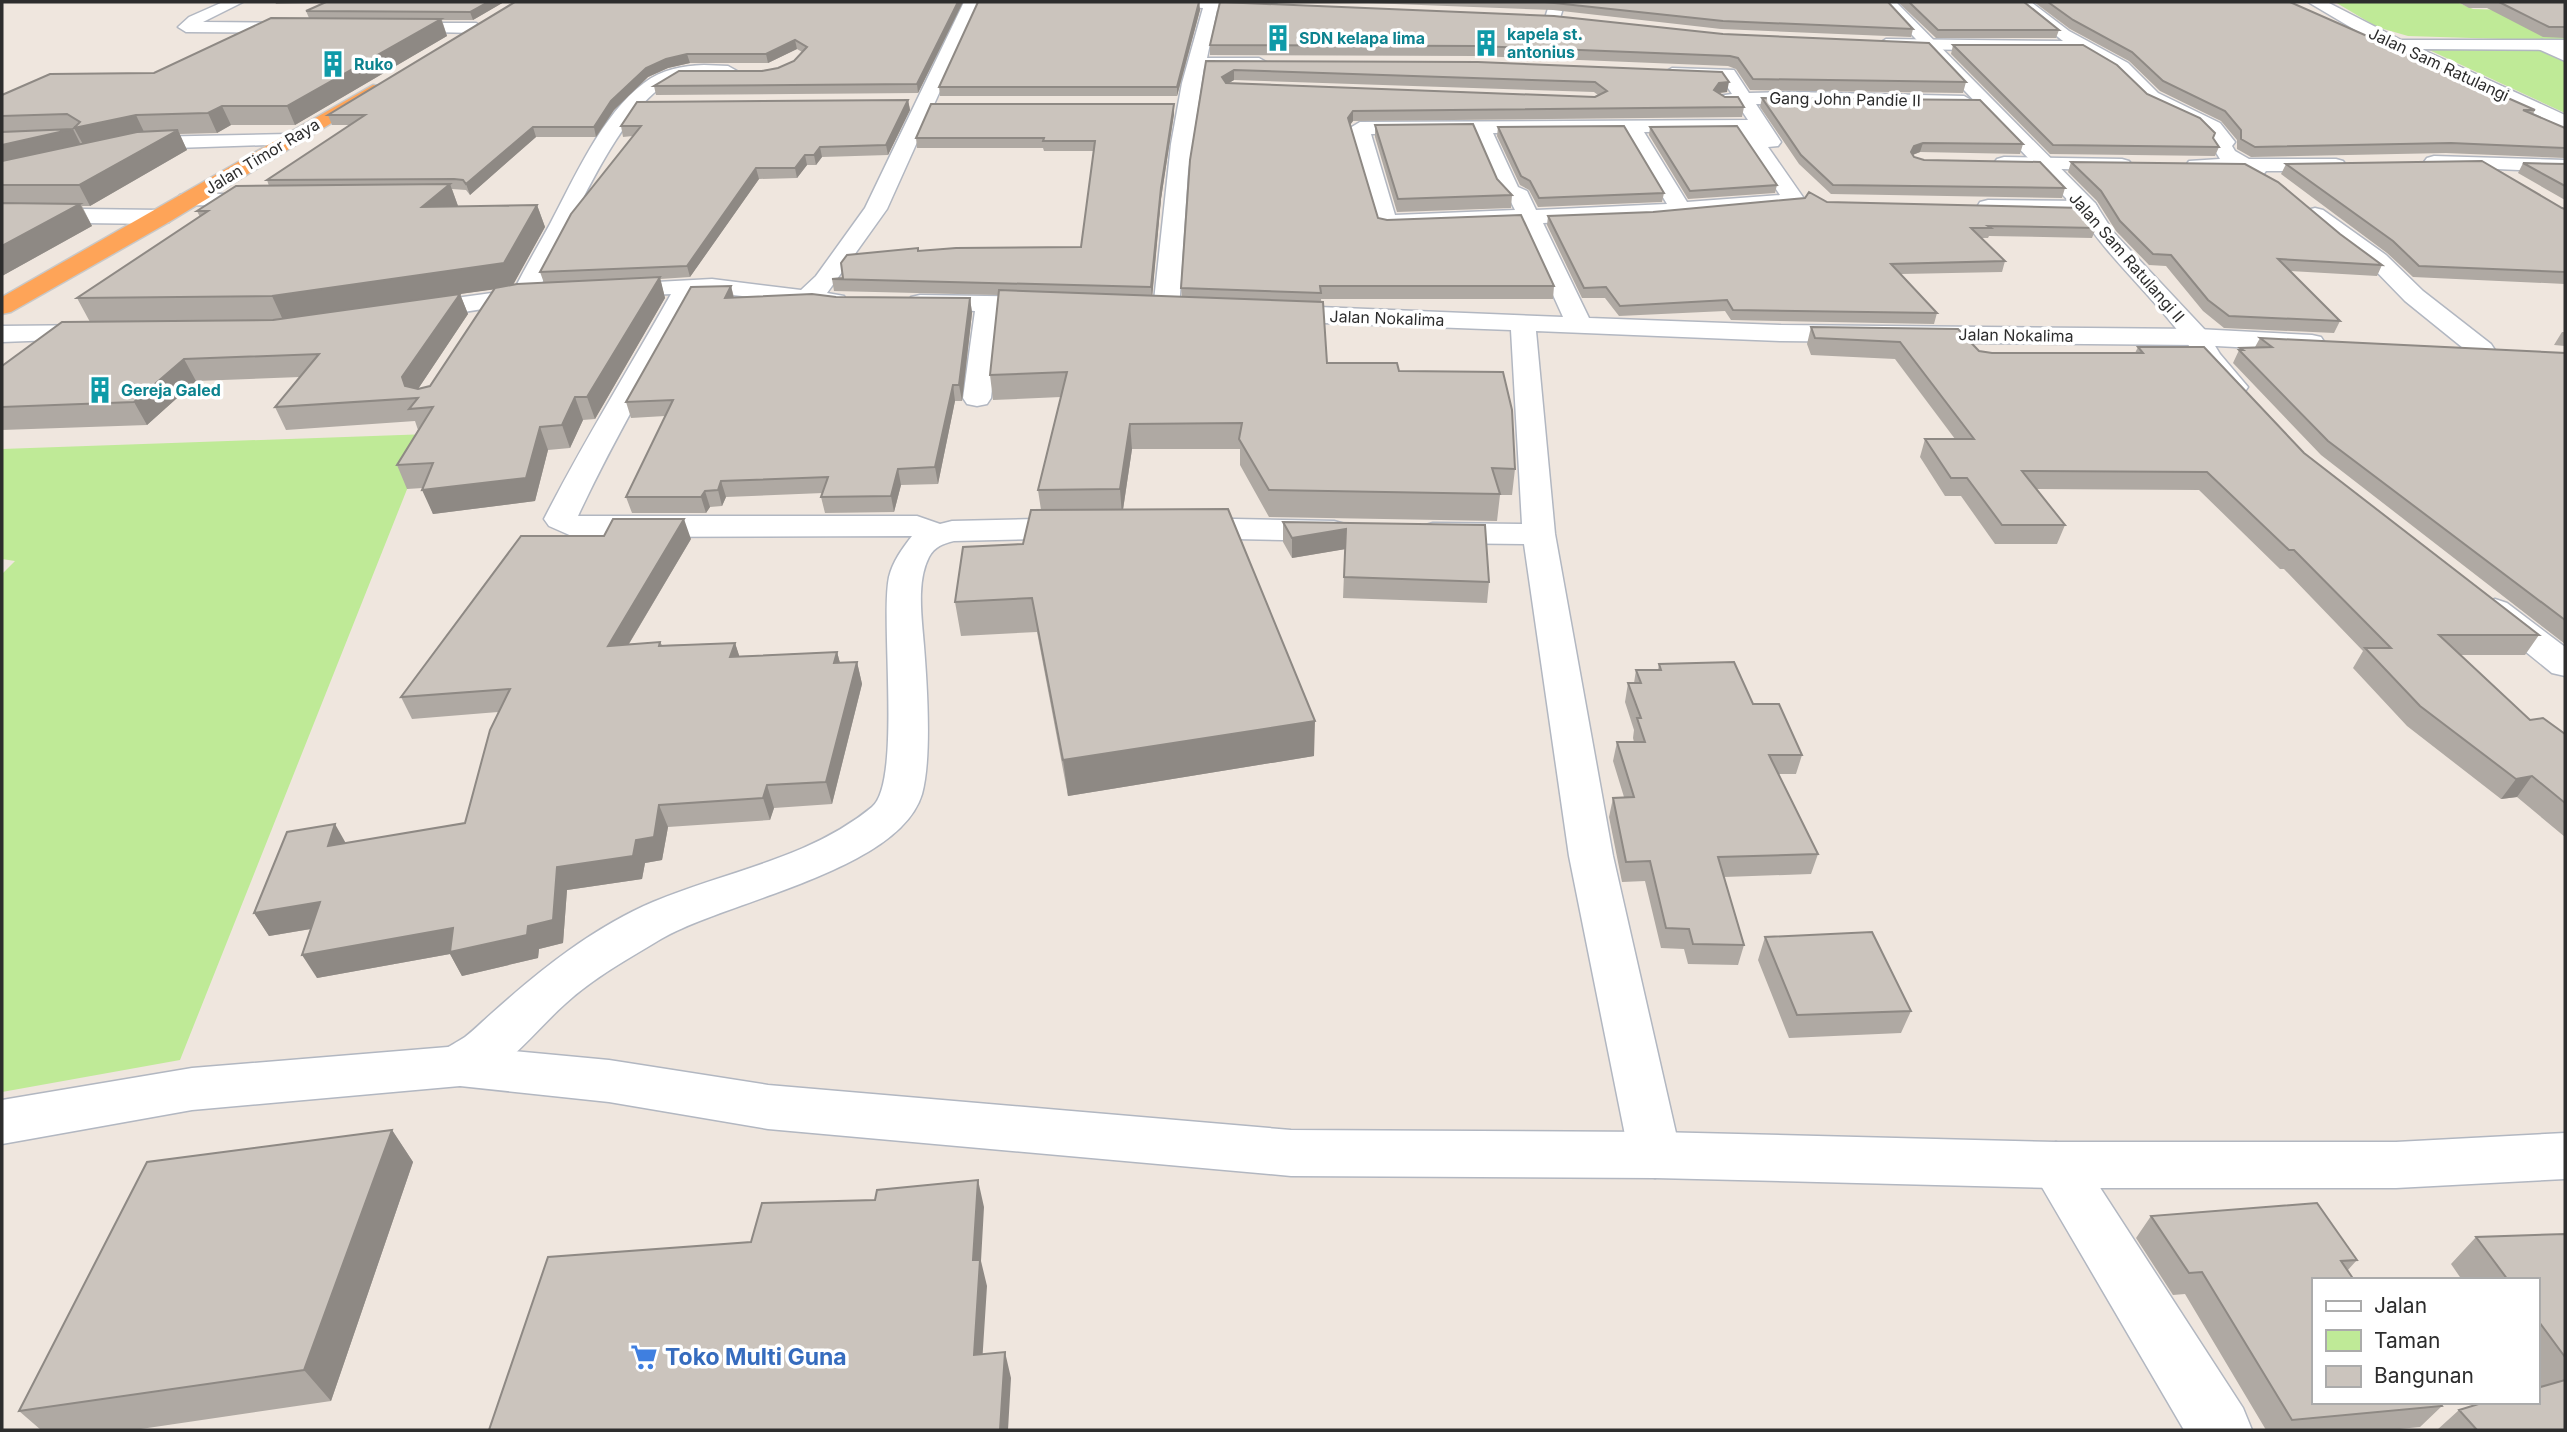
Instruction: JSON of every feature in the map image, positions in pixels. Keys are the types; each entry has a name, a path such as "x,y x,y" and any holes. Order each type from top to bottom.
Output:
{"highway":[{"path":"442,49 498,15"},
{"name":"Jalan Timor Raya","path":"2,307 161,217 385,83"}],"street":[{"path":"235,2 195,20 186,27 316,28"},
{"path":"806,299 825,281 876,209 930,104 972,2"},
{"path":"1185,2 1293,8"},
{"name":"Jalan Sam Ratulangi II","path":"1888,2 2087,208 2106,237 2137,274 2197,337 2209,358 2253,405"},
{"path":"2022,2 2069,38 2134,77 2151,97 2191,113 2216,131 2223,137 2223,150 2289,193 2378,260 2414,296 2494,351 2444,349"},
{"name":"Jalan Sam Ratulangi","path":"2316,2 2350,22 2565,122"},
{"path":"1166,310 1170,230 1198,63 1213,3"},
{"path":"369,28 476,28"},
{"path":"1864,44 2085,46"},
{"path":"2398,44 2565,45"},
{"path":"2542,45 2565,56"},
{"path":"1198,63 1272,63"},
{"path":"524,295 583,177 634,104 663,78 672,74 694,71 743,72"},
{"path":"1654,72 1728,74 1767,136 1812,195"},
{"path":"1163,105 1194,93"},
{"name":"Gang John Pandie II","path":"1704,100 1791,97 1987,102"},
{"path":"899,101 930,104"},
{"path":"634,104 662,104"},
{"path":"1630,125 1681,210"},
{"path":"1630,125 1743,125 1794,200 1681,210 1523,207 1387,222 1360,128 1490,127 1630,125"},
{"path":"1490,127 1510,191 1523,207 1580,325"},
{"path":"105,147 146,143 289,140"},
{"path":"1989,163 2139,165"},
{"path":"2420,163 2565,166"},
{"path":"2482,164 2516,186"},
{"path":"2179,165 2355,165"},
{"path":"188,200 282,200"},
{"path":"1969,207 2087,208"},
{"path":"2,215 161,217"},
{"path":"688,286 622,406 590,457 559,519 574,527 917,526 935,534"},
{"path":"592,291 688,286 766,291 806,299 862,301"},
{"path":"383,317 493,299 565,293"},
{"path":"473,328 493,299"},
{"path":"899,302 1070,306"},
{"path":"977,398 988,303"},
{"path":"1139,309 1193,311"},
{"name":"Jalan Nokalima","path":"1247,313 1781,333 2197,337 2340,344"},
{"path":"1523,324 1539,534 1591,856 1656,1155"},
{"path":"2,334 123,334"},
{"path":"460,1066 483,1051 550,989 597,955 668,914 799,867 846,845 890,815 901,794 905,767 908,688 904,610 906,578 918,548 935,534 952,531 1106,528"},
{"path":"1158,528 1370,532"},
{"path":"1409,533 1539,534"},
{"path":"2473,592 2565,665"},
{"path":"2,1122 192,1089 460,1066 608,1081 768,1107 1291,1153 1656,1155 2056,1166 2396,1165 2565,1156"},
{"path":"2396,1165 2565,1177"},
{"path":"2056,1166 2198,1398 2221,1430"}],"green space":[{"path":"2335,2 2457,2 2473,9 2565,12 2565,41 2408,36 2377,27"},
{"path":"2427,49 2542,49 2565,60 2565,113"},
{"path":"429,434 180,1060 2,1092 2,574 15,561 2,559 2,449"}],"building":[{"path":"326,2 488,2 470,12 306,11"},
{"path":"515,2 958,2 917,84 654,86 679,71 762,71 778,68 794,61 807,47 795,40 766,54 687,54 646,68 611,101 594,127 533,127 466,184 463,180 454,179 267,180 365,115 328,115"},
{"path":"978,2 1199,2 1177,87 939,87"},
{"path":"1220,2 1554,16 1723,34 1929,43 1966,82 1753,79 1738,58 1730,56 1478,46 1210,45"},
{"path":"1545,2 1888,2 1913,29 1723,21"},
{"path":"1909,2 2024,2 2059,30 1938,30"},
{"path":"2048,2 2290,2 2535,110 2523,110 2565,128 2565,148 2451,143 2255,147 2241,139 2241,130 2225,111 2163,81 2132,52 2073,20"},
{"path":"2499,2 2565,2 2565,27 2549,27"},
{"path":"271,18 441,19 287,106 222,106 208,113 136,115 74,128 80,122 67,114 2,116 2,95 50,74 154,73"},
{"path":"1953,45 2083,45 2117,65 2147,94 2200,118 2215,133 2213,138 2219,147 2053,145"},
{"path":"1206,61 1478,62 1722,72 1729,82 1719,83 1714,90 1725,97 1738,97 1744,107 1353,111 1348,118 1378,218 1387,220 1521,215 1554,286 1320,286 1321,293 1181,288 1190,160","holes":["1234,70 1595,82 1607,91 1595,97 1226,83 1222,77"]},
{"path":"1762,98 1980,100 2023,144 1923,143 1914,146 1911,152 1914,157 1924,160 2040,162 2065,188 1833,185 1801,155"},
{"path":"908,100 886,145 820,147 814,155 805,155 795,168 756,168 687,266 540,272 571,214 641,126 621,126 637,102"},
{"path":"931,104 1174,104 1161,188 1151,287 832,279 843,278 841,263 847,255 918,248 918,251 1081,247 1095,141 1043,141 1044,138 916,138"},
{"path":"1473,124 1497,179 1512,195 1398,199 1375,125"},
{"path":"1624,126 1664,193 1539,198 1530,181 1521,176 1498,127"},
{"path":"1737,126 1777,185 1690,191 1650,127"},
{"path":"73,129 2,145 2,132"},
{"path":"178,130 79,185 2,185 2,161 137,132"},
{"path":"2482,161 2565,209 2565,272 2419,266 2393,241 2286,164"},
{"path":"2071,162 2245,164 2278,182 2382,265 2278,259 2340,321 2229,316 2208,300 2171,255 2153,254 2120,221 2101,191"},
{"path":"2523,163 2565,164 2565,186"},
{"path":"450,184 422,207 537,205 504,263 272,296 77,298 208,211 197,211 236,186"},
{"path":"1809,192 1827,202 2083,208 2096,228 1971,228 2005,261 1891,264 1937,313 1733,310 1727,300 1620,306 1606,287 1584,288 1548,216 1653,212 1805,198"},
{"path":"2,203 80,204 2,246"},
{"path":"660,277 587,397 575,397 562,425 540,427 526,478 422,490 433,463 397,465 433,407 409,409 418,398 275,407 319,354 184,359 134,402 2,407 2,366 62,322 273,320 460,294 402,377 405,386 418,389 430,386 495,288 517,284"},
{"path":"731,286 725,298 812,294 836,297 970,298 959,385 953,385 935,467 898,469 891,496 821,497 828,477 721,481 718,490 705,491 701,497 626,497 673,400 626,402 691,287"},
{"path":"999,290 1323,302 1327,363 1397,363 1399,371 1503,372 1512,410 1515,469 1492,468 1500,494 1269,490 1239,439 1242,423 1130,424 1120,489 1038,490 1067,372 990,375"},
{"path":"1811,327 1958,329 1979,351 1992,353 2143,353 2138,347 2204,347 2304,453 2539,635 2439,635 2530,720 2543,718 2565,734 2565,803 2532,776 2516,779 2420,706 2365,648 2391,648 2294,550 2289,550 2207,472 2022,471 2065,525 2002,525 1967,478 1951,478 1925,439 1974,439 1900,342 1815,338"},
{"path":"2260,338 2565,353 2565,620 2328,441 2239,350 2272,347"},
{"path":"1228,509 1315,721 1063,760 1032,598 955,602 963,547 1023,544 1031,510"},
{"path":"613,519 684,519 608,646 660,642 659,646 735,643 730,657 837,652 834,663 857,662 826,782 767,785 763,798 659,805 654,837 636,840 633,856 557,867 553,920 528,926 527,935 450,952 453,928 302,955 320,902 254,913 287,832 335,824 328,846 465,823 490,730 510,689 401,697 521,536 604,536"},
{"path":"1283,522 1485,525 1489,582 1344,577 1346,529 1292,538"},
{"path":"1734,662 1753,704 1779,704 1802,755 1769,755 1818,854 1718,857 1744,945 1693,944 1689,929 1666,928 1650,861 1626,862 1613,798 1634,797 1617,742 1645,742 1637,718 1641,718 1628,683 1641,683 1636,670 1661,670 1659,664"},
{"path":"1872,932 1911,1011 1797,1015 1765,937"},
{"path":"392,1130 304,1370 19,1411 147,1162"},
{"path":"978,1180 973,1260 980,1260 974,1355 1005,1352 1000,1430 489,1430 548,1257 751,1242 762,1203 875,1200 877,1190"},
{"path":"2317,1203 2357,1260 2341,1261 2353,1278 2312,1278 2312,1404 2442,1406 2292,1420 2202,1272 2189,1273 2151,1216"},
{"path":"2565,1234 2565,1357 2539,1322 2539,1278 2507,1278 2476,1237"},
{"path":"2565,1380 2565,1430 2477,1430 2459,1410 2478,1404 2539,1404 2539,1387"}],"place":[{"name":"SDN kelapa lima","path":"1278,38"},
{"name":"kapela st. antonius","path":"1486,43"},
{"name":"Ruko","path":"333,64"},
{"name":"Gereja Galed","path":"100,390"},
{"name":"Toko Multi Guna","path":"644,1357"}]}
